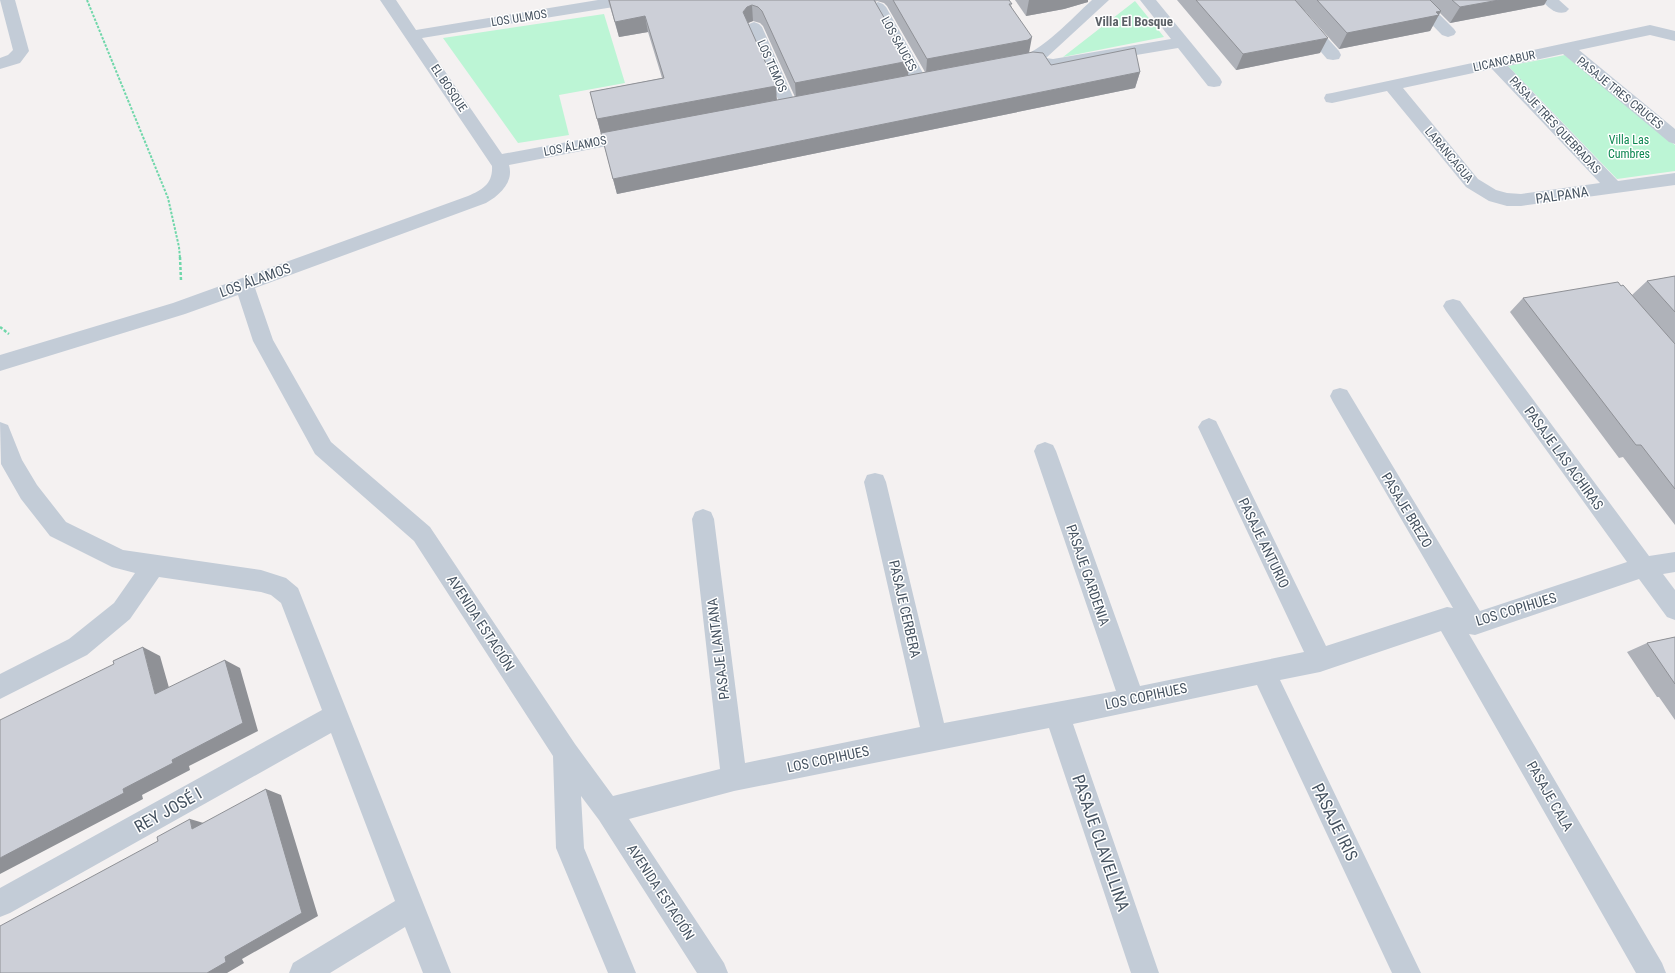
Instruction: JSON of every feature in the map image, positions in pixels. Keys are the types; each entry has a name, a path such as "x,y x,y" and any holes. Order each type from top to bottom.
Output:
{"street":[{"path":"0,64 14,59 21,51 7,0"},
{"name":"EL BOSQUE","path":"388,0 498,160 501,166 501,179"},
{"name":"LOS ULMOS","path":"413,35 626,0"},
{"path":"1008,65 1036,52 1101,0"},
{"path":"1148,0 1214,82"},
{"path":"1285,0 1333,55"},
{"path":"1416,0 1448,32"},
{"name":"LOS SAUCES","path":"878,7 920,82"},
{"name":"LOS TEMOS","path":"754,26 789,106"},
{"name":"LICANCABUR","path":"1332,98 1650,30 1675,36"},
{"path":"1036,52 1053,64 1182,42"},
{"name":"PASAJE TRES CRUCES","path":"1566,48 1675,138"},
{"name":"PASAJE TRES QUEBRADAS","path":"1496,63 1614,187"},
{"name":"LARANCAGUA","path":"1391,85 1472,183 1489,195 1504,200 1521,200"},
{"name":"LOS ÁLAMOS","path":"498,160 644,133"},
{"name":"LOS ÁLAMOS","path":"0,363 178,309 474,201 492,192 501,179"},
{"name":"PALPANA","path":"1521,200 1675,179"},
{"name":"AVENIDA ESTACIÓN","path":"244,284 263,341 323,448 422,534 566,753 608,811 714,973"},
{"name":"PASAJE LAS ACHIRAS","path":"1452,306 1675,609"},
{"name":"PASAJE BREZO","path":"1340,396 1475,624"},
{"name":"PASAJE ANTURIO","path":"1209,427 1320,660"},
{"path":"0,431 12,464 29,492 58,529 120,560 261,580 278,586 290,596 438,973"},
{"name":"PASAJE GARDENIA","path":"1045,451 1132,700"},
{"name":"PASAJE CERBERA","path":"875,482 935,737"},
{"name":"PASAJE LANTANA","path":"703,519 734,778"},
{"name":"LOS COPIHUES","path":"608,811 734,778 935,737 1132,700 1320,660 1447,618 1475,624 1644,567 1675,562"},
{"path":"0,687 78,647 122,611 154,566"},
{"name":"PASAJE CALA","path":"1447,618 1652,973"},
{"name":"PASAJE IRIS","path":"1263,671 1407,973"},
{"name":"PASAJE CLAVELLINA","path":"1056,714 1144,973"},
{"name":"REY JOSÉ I","path":"0,903 337,716"},
{"path":"566,753 570,848 622,973"},
{"path":"303,973 412,907"}],"path":[{"path":"87,0 168,198 179,247 181,282 178,309"}],"green space":[{"path":"1135,1 1164,37 1063,57"},
{"path":"604,14 625,83 559,95 569,135 518,143 443,38"},
{"name":"Villa Las Cumbres","path":"1565,55 1675,145 1675,171 1617,179 1508,66"}],"building":[{"path":"609,0 874,0 909,61 795,83 762,11 758,7 752,5 747,7 743,12 776,86 597,119 590,92 664,78 645,16 615,22"},
{"path":"893,0 1009,0 1012,4 1009,4 1032,37 1028,40 927,59"},
{"path":"1196,0 1295,0 1328,38 1243,54"},
{"path":"1317,0 1430,0 1441,11 1436,12 1439,15 1347,33"},
{"path":"1452,0 1499,0 1460,7"},
{"path":"1135,48 1140,72 613,179 601,133 1033,52 1043,53 1051,65"},
{"path":"1675,276 1675,312 1647,281"},
{"path":"1618,282 1621,286 1623,285 1675,344 1675,489 1641,445 1636,445 1523,298"},
{"path":"1675,637 1675,684 1647,643"},
{"path":"143,647 155,694 225,660 243,723 172,760 173,763 123,789 124,793 0,858 0,720 114,664 113,661"},
{"path":"266,789 302,913 225,957 226,962 207,973 0,973 0,926 158,841 157,837 190,819 192,829"}],"district":[{"name":"Villa El Bosque","path":"1134,21"}]}
